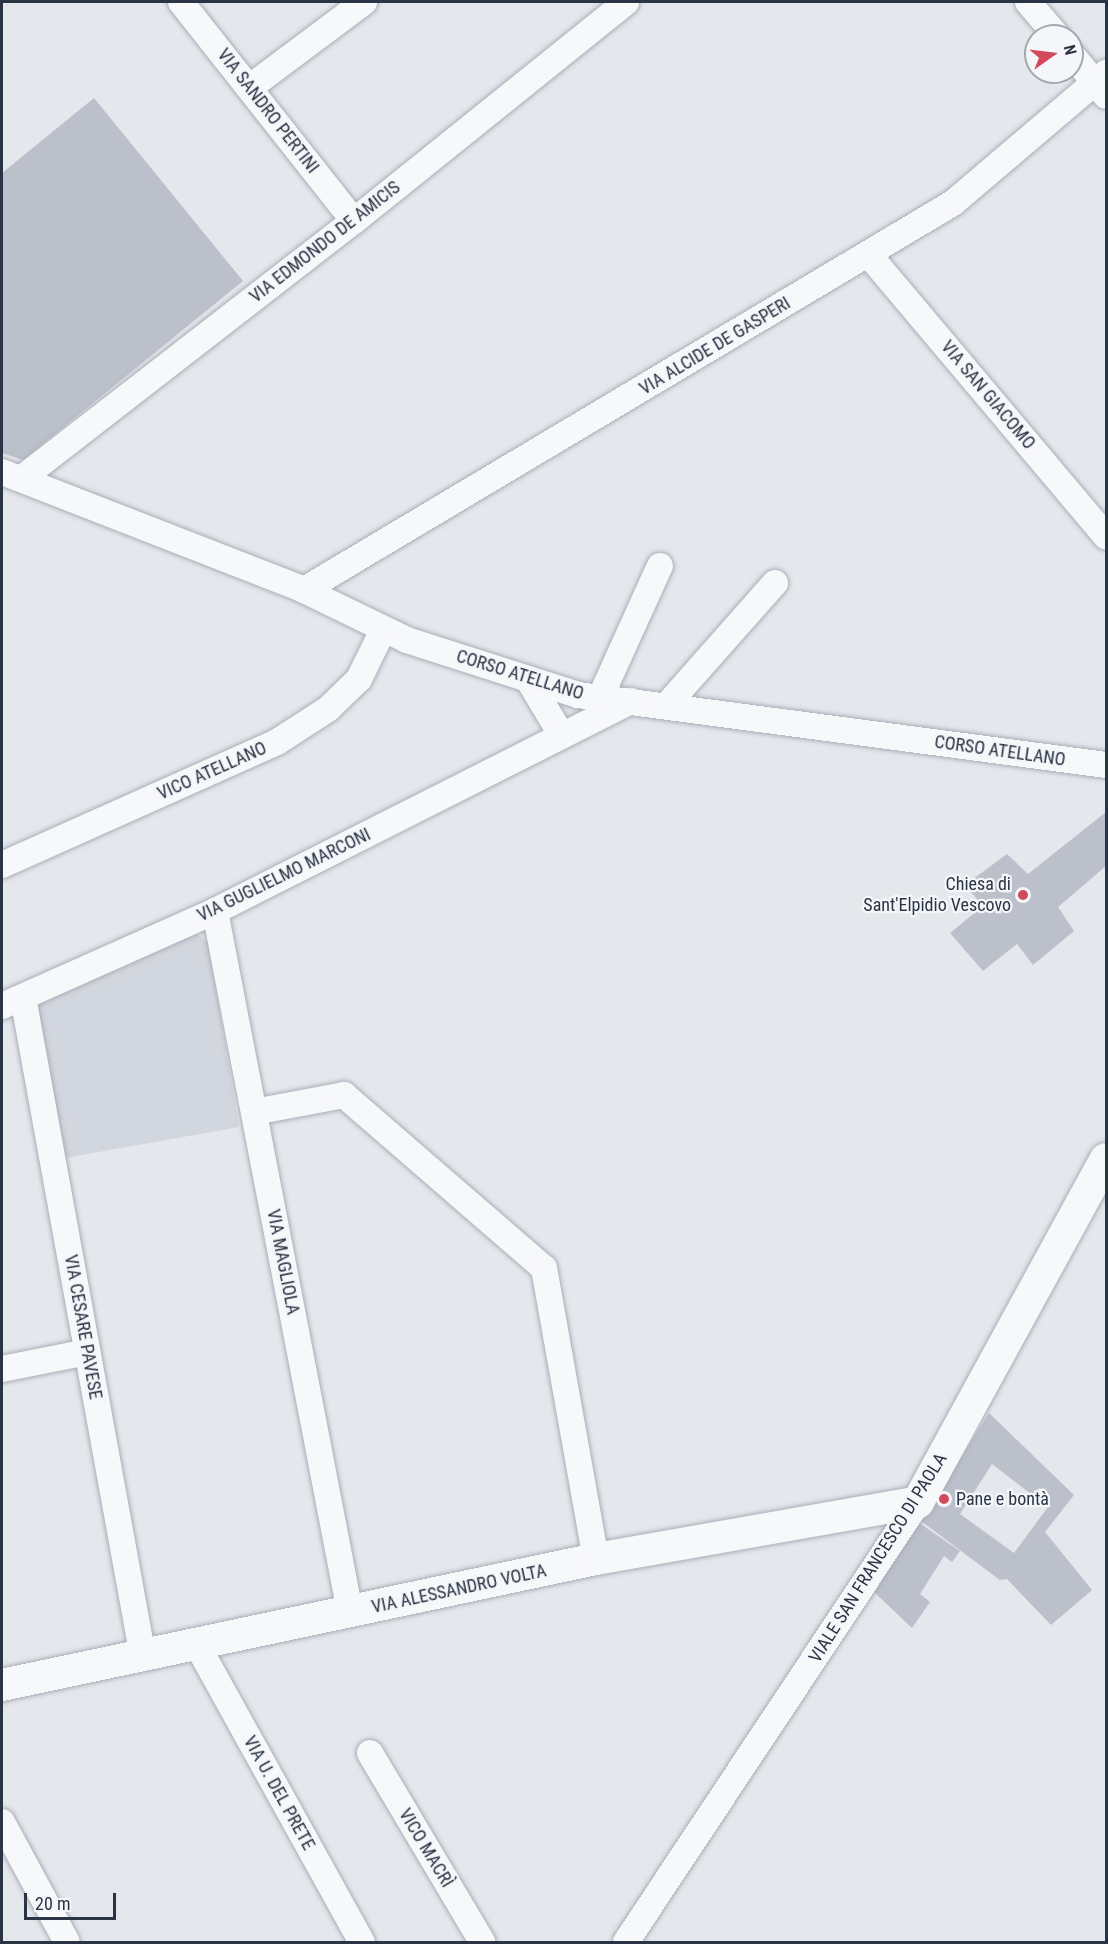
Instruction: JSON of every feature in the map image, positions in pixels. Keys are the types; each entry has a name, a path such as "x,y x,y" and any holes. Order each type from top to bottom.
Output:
{"street":[{"name":"VIA SANDRO PERTINI","path":"181,2 354,221"},
{"path":"249,88 364,2"},
{"name":"VIA EDMONDO DE AMICIS","path":"11,475 354,221 626,2"},
{"path":"1028,2 1047,24"},
{"path":"1084,66 1103,84"},
{"name":"VIA ALCIDE DE GASPERI","path":"303,590 953,203 1103,84"},
{"name":"VIA SAN GIACOMO","path":"869,255 1103,522"},
{"name":"CORSO ATELLANO","path":"11,475 303,590 383,630 578,695 1107,765"},
{"path":"600,698 660,566"},
{"path":"667,705 775,583"},
{"name":"VICO ATELLANO","path":"2,865 277,742 328,709 360,679 383,630"},
{"path":"528,679 562,736"},
{"name":"VIA GUGLIELMO MARCONI","path":"12,1001 215,911 631,701"},
{"name":"VIA MAGLIOLA","path":"215,911 350,1612"},
{"name":"VIA CESARE PAVESE","path":"12,1001 87,1352 143,1657"},
{"path":"254,1112 344,1095 544,1268 596,1559"},
{"name":"VIALE SAN FRANCESCO DI PAOLA","path":"627,1942 918,1502 1107,1159"},
{"path":"2,1369 87,1352"},
{"name":"VIA ALESSANDRO VOLTA","path":"2,1685 143,1657 196,1643 596,1559 918,1502"},
{"name":"VIA U. DEL PRETE","path":"196,1643 362,1942"},
{"name":"VICO MACRÌ","path":"370,1753 482,1942"},
{"path":"2,1822 67,1942"}],"shaded area":[{"path":"197,934 208,942 239,1127 65,1158 36,1006"}],"building":[{"path":"94,98 243,281 23,460 2,453 2,173"},
{"name":"Chiesa di Sant'Elpidio Vescovo","path":"1106,812 1106,866 1058,907 1074,931 1033,965 1017,944 983,971 950,933 983,906 965,885 1007,854 1028,874"},
{"path":"989,1413 1074,1495 1045,1532 1092,1590 1051,1625 1007,1579 1000,1580 921,1521","holes":["992,1464 1048,1507 1014,1553 960,1514"]},
{"path":"918,1522 960,1551 952,1562 944,1556 920,1594 930,1602 912,1628 874,1592"}],"place":[{"name":"Chiesa di Sant'Elpidio Vescovo","path":"1023,895"},
{"name":"Pane e bontà","path":"944,1499"}]}
